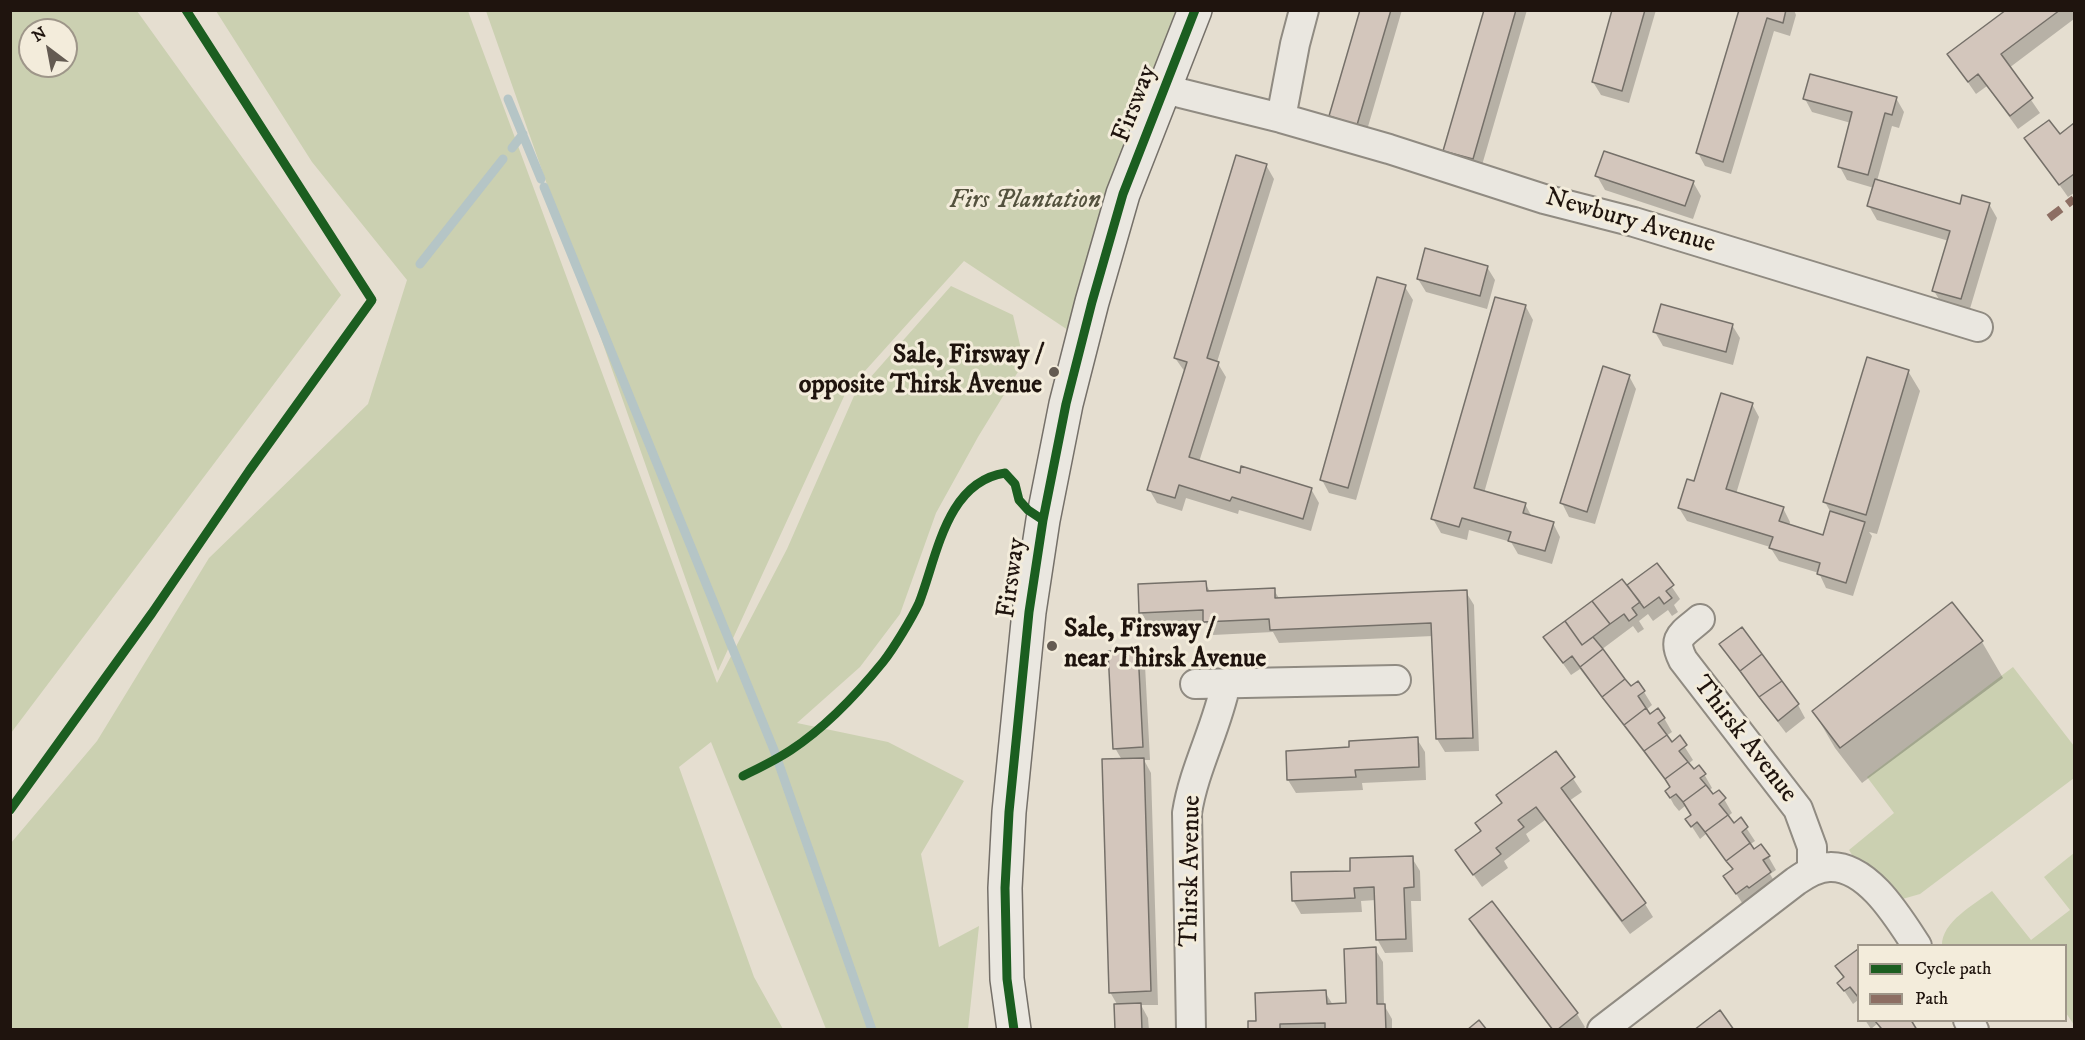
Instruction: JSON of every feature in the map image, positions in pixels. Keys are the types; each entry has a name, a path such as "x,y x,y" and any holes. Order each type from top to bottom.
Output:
{"street":[{"name":"Firsway","path":"1014,1029 1007,979 1005,888 1008,834 1029,612 1043,520 1066,404 1092,302 1124,194 1195,10"},
{"path":"1281,118 1304,10"},
{"name":"Newbury Avenue","path":"1164,89 1281,118 1389,149 1544,199 1634,222 1978,327"},
{"name":"Thirsk Avenue","path":"1700,619 1679,638 1677,648 1683,660 1798,809 1812,847 1812,871"},
{"path":"1195,684 1396,680"},
{"name":"Thirsk Avenue","path":"1191,1029 1187,813 1190,793 1203,752 1221,708 1226,683"},
{"path":"1602,1029 1796,881 1812,871 1828,866 1843,868 1860,875 1874,888 1916,944"}],"green space":[{"path":"11,10 137,11 341,295 11,733"},
{"path":"216,11 468,11 717,683 787,549 854,396 951,286 1013,315 1024,362 978,437 936,513 900,614 860,667 797,723 888,742 964,781 921,854 939,947 979,926 968,1029 826,1029 711,742 679,767 754,977 783,1029 11,1029 11,843 97,741 209,558 368,404 407,280 312,162"},
{"name":"Firs Plantation","path":"486,11 1181,11 1083,340 964,261 846,392 718,671"},
{"path":"2013,667 2074,746 2074,778 1920,894 1899,900 1861,869 1849,850 1894,813 1867,777"},
{"path":"2074,853 2074,1025 2067,1014 2067,944 1942,944 1943,937 1953,921 1992,891 2031,940 2070,910 2044,877"}],"building":[{"path":"1360,10 1391,10 1357,125 1329,116"},
{"path":"1484,10 1516,10 1473,159 1443,151"},
{"path":"1612,10 1645,10 1622,91 1592,82"},
{"path":"1739,10 1786,10 1783,23 1767,18 1723,162 1696,153"},
{"path":"2006,10 2060,10 2001,54 2033,98 2010,116 1978,74 1968,82 1947,54"},
{"path":"1810,74 1897,97 1892,115 1885,113 1868,175 1838,167 1852,112 1803,99"},
{"path":"2049,120 2060,134 2074,123 2074,174 2059,185 2024,138"},
{"path":"1604,151 1694,181 1685,206 1595,176"},
{"path":"1236,155 1267,164 1207,358 1219,362 1189,457 1240,473 1241,466 1312,488 1303,519 1232,497 1230,501 1179,485 1175,498 1147,490 1187,362 1174,358"},
{"path":"1875,179 1960,204 1962,195 1990,203 1961,299 1932,291 1950,231 1867,206"},
{"path":"1425,248 1488,266 1480,296 1417,279"},
{"path":"1377,277 1406,285 1348,488 1320,480"},
{"path":"1495,297 1526,305 1474,488 1526,503 1523,513 1554,522 1545,551 1508,541 1511,532 1462,518 1459,527 1431,519"},
{"path":"1661,304 1733,324 1726,352 1653,332"},
{"path":"1867,357 1909,370 1866,515 1823,502"},
{"path":"1603,366 1630,375 1587,512 1560,503"},
{"path":"1721,393 1753,403 1726,489 1784,507 1779,521 1823,535 1830,511 1865,522 1846,583 1817,574 1820,563 1769,548 1773,537 1678,508 1687,479 1694,481"},
{"path":"1657,563 1674,585 1666,591 1672,598 1664,604 1659,597 1644,608 1627,585"},
{"path":"1622,579 1640,602 1632,608 1637,615 1629,621 1624,614 1610,624 1592,601"},
{"path":"1206,581 1207,591 1275,588 1275,598 1467,590 1473,738 1436,739 1431,623 1270,630 1269,619 1203,622 1203,610 1139,613 1138,584"},
{"path":"1592,601 1610,624 1582,645 1565,621"},
{"path":"1952,602 1983,641 1840,748 1812,711"},
{"path":"1565,621 1582,645 1593,637 1603,649 1580,667 1572,656 1563,663 1543,637"},
{"path":"1742,627 1762,654 1740,671 1719,644"},
{"path":"1603,649 1625,679 1602,697 1580,667"},
{"path":"1138,650 1143,747 1113,749 1108,651"},
{"path":"1762,654 1782,681 1759,697 1740,671"},
{"path":"1625,679 1631,686 1638,681 1645,691 1638,696 1646,708 1624,725 1602,697"},
{"path":"1782,681 1799,704 1778,721 1759,697"},
{"path":"1646,708 1650,714 1658,708 1665,718 1658,723 1667,735 1644,751 1624,725"},
{"path":"1667,735 1672,742 1680,735 1687,745 1679,751 1688,762 1665,779 1644,751"},
{"path":"1418,737 1419,767 1355,770 1356,777 1287,780 1286,751 1349,747 1349,741"},
{"path":"1556,751 1575,777 1561,788 1646,903 1622,921 1536,807 1518,820 1524,827 1496,848 1501,854 1473,875 1455,850 1481,831 1475,823 1502,803 1496,795"},
{"path":"1144,758 1151,991 1109,993 1102,759"},
{"path":"1688,762 1694,769 1699,765 1706,774 1700,778 1706,785 1683,802 1676,794 1670,798 1665,791 1670,787 1665,779"},
{"path":"1706,785 1713,794 1719,790 1726,798 1719,804 1728,815 1705,832 1697,822 1691,827 1685,819 1691,815 1683,802"},
{"path":"1728,815 1734,823 1741,817 1748,827 1742,832 1750,843 1726,861 1705,832"},
{"path":"1750,843 1754,849 1761,844 1770,856 1763,860 1771,872 1749,888 1747,886 1736,894 1723,876 1733,869 1726,861"},
{"path":"1413,856 1414,887 1404,888 1406,939 1376,940 1374,887 1354,888 1355,898 1292,901 1291,872 1350,871 1350,858"},
{"path":"1492,901 1578,1013 1557,1030 1553,1030 1469,919"},
{"path":"1376,947 1377,1004 1385,1004 1386,1030 1325,1030 1325,1023 1280,1024 1280,1030 1248,1030 1248,1021 1256,1021 1255,993 1326,990 1327,1004 1346,1003 1344,949"},
{"path":"1857,950 1857,996 1850,987 1844,991 1837,983 1844,977 1835,966"},
{"path":"1141,1003 1142,1030 1115,1030 1114,1004"},
{"path":"1720,1010 1734,1030 1694,1030"},
{"path":"1479,1020 1487,1030 1467,1030"},
{"path":"1876,1022 1912,1022 1917,1030 1879,1030 1881,1028"}],"waterway":[{"path":"508,99 541,179"},
{"path":"512,148 523,134"},
{"path":"420,264 503,159"},
{"path":"544,187 774,750 872,1030"}],"marked path":[{"path":"2049,218 2074,199"}],"cycle path":[{"path":"10,810 372,300 186,10"},
{"path":"1014,1030 1007,979 1005,888 1009,812 1029,612 1043,520 1066,404 1123,194 1195,10"},
{"path":"743,776 785,754 804,741 852,698 883,662 916,609 947,524 969,491 985,479 1005,473 1015,484 1019,500 1028,510 1043,520"}],"place":[{"name":"Sale, Firsway / opposite Thirsk Avenue","path":"1054,372"},
{"name":"Sale, Firsway / near Thirsk Avenue","path":"1052,646"}]}
